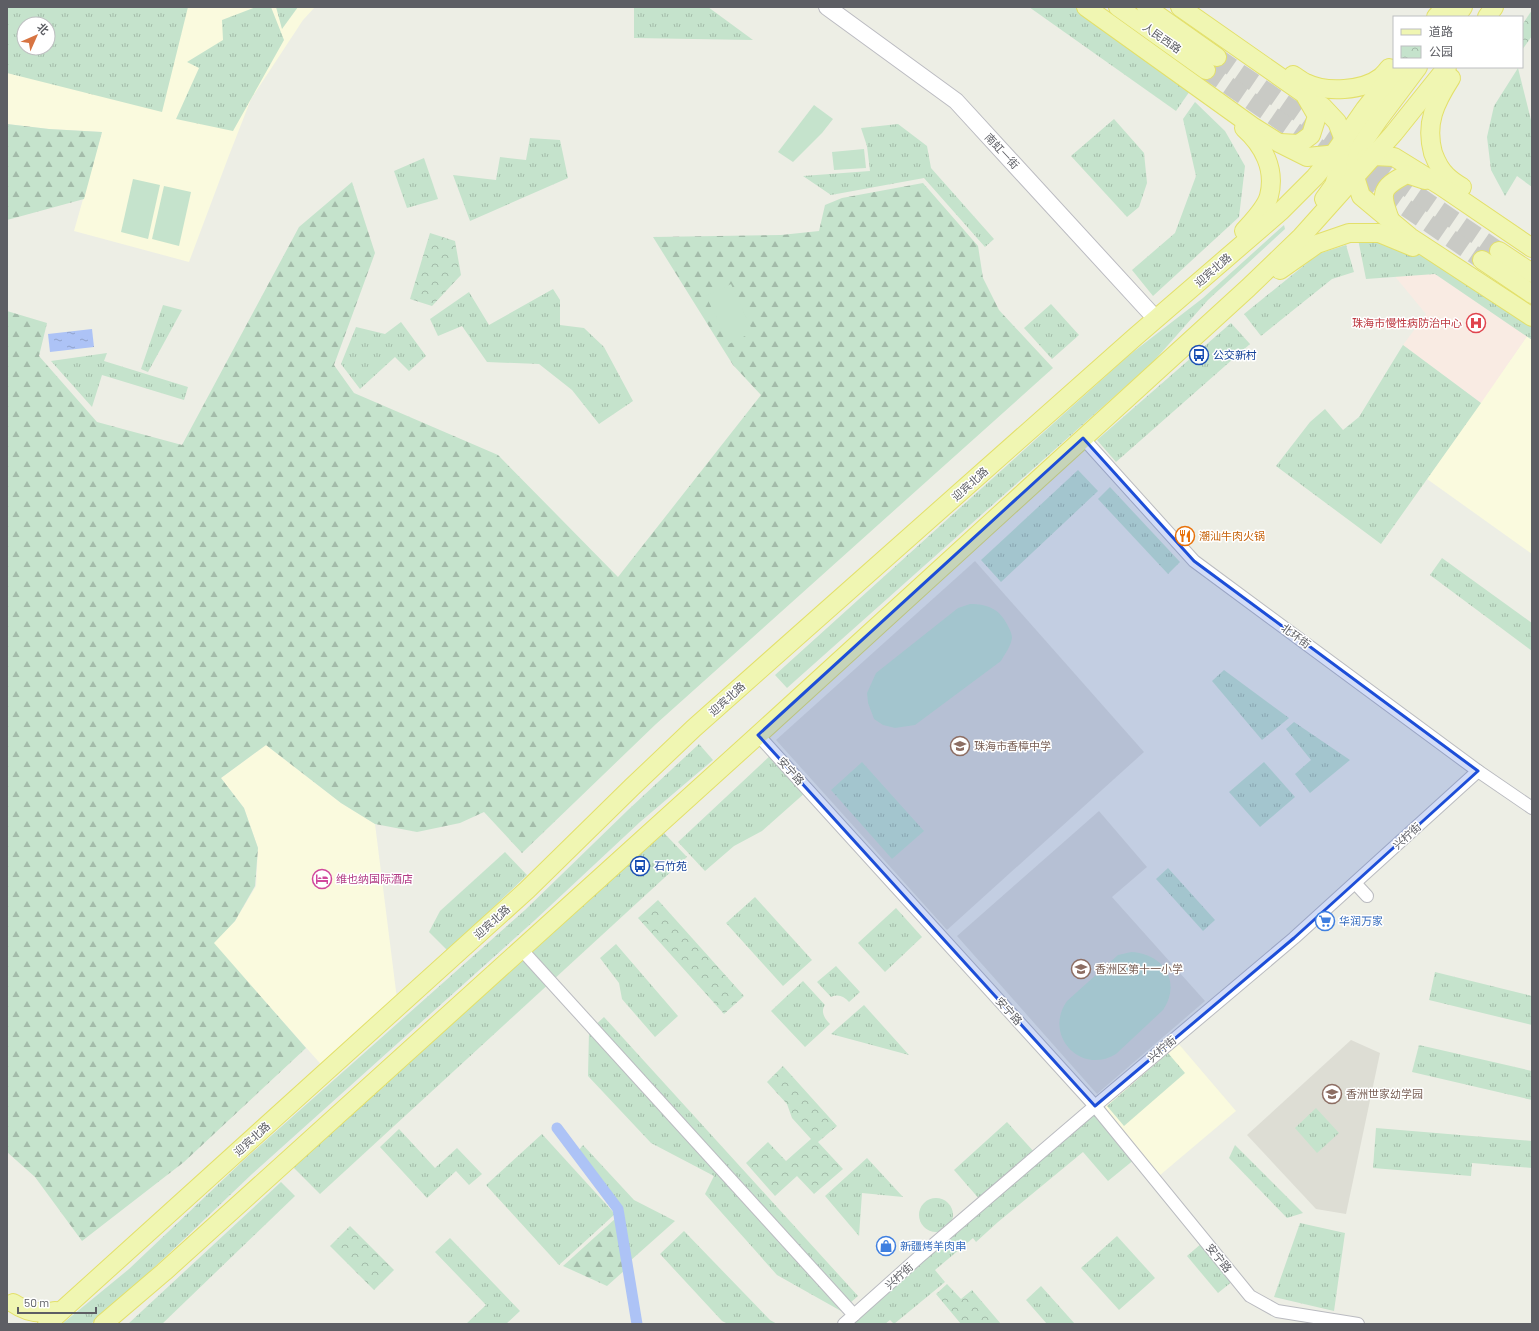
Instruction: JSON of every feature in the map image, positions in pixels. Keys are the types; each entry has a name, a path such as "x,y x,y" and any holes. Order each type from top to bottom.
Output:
{"main road":[{"name":"南虹一街","path":"827,7 956,101 1156,319"},
{"path":"1086,7 1252,126 1279,143 1307,157 1394,157 1441,186 1532,248"},
{"name":"人民西路","path":"1118,7 1211,63 1146,7"},
{"path":"1180,7 1324,107 1337,122 1351,157 1361,196 1410,236 1532,317"},
{"path":"1184,7 1230,32 1306,83 1313,85 1328,89 1357,87 1381,77 1393,64"},
{"path":"1438,16 1445,7"},
{"path":"1457,16 1463,7"},
{"path":"1488,16 1494,7"},
{"path":"1492,16 1497,7"},
{"path":"1179,351 1204,312 1320,203 1334,185 1351,157 1365,109 1397,68"},
{"path":"103,1324 164,1272 758,735 1248,288 1301,237 1351,157 1417,68"},
{"path":"1351,157 1394,133 1447,68"},
{"path":"1457,68 1439,97 1431,119 1430,140 1436,162 1446,176 1519,227 1532,241"},
{"path":"1193,84 1254,137 1265,154 1271,174 1269,197 1258,216 1201,280"},
{"path":"1279,143 1299,144 1311,135 1317,116 1304,94"},
{"name":"迎宾北路","path":"37,1324 51,1317 123,1256 527,890 694,728 1156,319 1281,211 1315,177 1351,157"},
{"path":"1391,222 1384,204 1385,190 1391,182 1407,174 1441,186"},
{"path":"1248,288 1274,273 1317,244 1349,233 1379,233 1409,245 1463,272"},
{"path":"1498,251 1532,273"},
{"path":"1482,260 1532,294"},
{"path":"117,1324 164,1272"},
{"path":"18,1324 18,1313 13,1303 31,1312 44,1313 51,1317"}],"street":[{"name":"北环街","path":"1083,438 1194,561 1478,771 1532,808"},
{"name":"安宁路","path":"758,735 1094,1106 1250,1296 1277,1311 1358,1324"},
{"name":"兴柠街","path":"844,1324 1094,1106 1294,938 1478,771"},
{"path":"1355,883 1367,896"},
{"path":"521,949 854,1315"}],"highlighted area":[{"path":"1083,438 1194,561 1478,771 1294,938 1095,1106 758,735"}],"shaded area":[{"path":"7,7 315,7 303,20 251,99 189,262 74,231 102,132 49,129 7,124"},
{"name":"珠海市慢性病防治中心","path":"1359,233 1409,245 1532,329 1481,403 1403,345 1426,314"},
{"path":"1532,329 1532,554 1427,479"},
{"name":"珠海市香樟中学","path":"975,561 1144,752 947,930 776,740"},
{"path":"266,745 341,803 375,824 398,1007 326,1070 213,943 235,921 256,886 258,848 244,808 221,778"},
{"name":"香洲区第十一小学","path":"1099,811 1147,867 1112,897 1205,1001 1097,1094 957,936"},
{"name":"香洲世家幼学园","path":"1351,1040 1380,1053 1346,1214 1316,1209 1247,1135"},
{"path":"1177,1042 1236,1111 1159,1176 1100,1107"}],"green space":[{"path":"7,7 188,7 162,112 7,73"},
{"path":"256,7 271,7 284,40 233,131 176,119 199,68 187,62 223,40 222,20"},
{"path":"276,7 298,7 282,29"},
{"path":"634,7 708,7 753,40 634,38"},
{"path":"1029,7 1078,7 1192,88 1176,111"},
{"path":"1532,10 1532,36 1523,49 1523,24"},
{"path":"1518,68 1532,124 1532,187 1517,176 1505,196 1491,170 1487,137 1494,106"},
{"path":"1195,102 1225,131 1245,166 1239,217 1153,296 1132,270 1175,233 1196,176 1183,119"},
{"path":"814,105 833,119 822,133 793,162 778,152"},
{"path":"1114,119 1144,153 1147,183 1139,207 1127,217 1071,156"},
{"path":"7,124 49,129 102,132 84,199 7,220"},
{"path":"898,124 927,146 931,168 994,239 985,247 924,178 831,195 803,176 870,171 867,146 861,128"},
{"path":"530,138 560,140 568,178 470,221 453,175 496,180 500,157 526,160"},
{"path":"864,149 866,168 834,170 832,152"},
{"path":"424,158 438,199 407,208 394,171"},
{"path":"133,179 160,185 148,239 121,232"},
{"path":"352,182 375,253 334,365 354,393 498,455 618,577 761,395 733,365 653,237 781,235 819,231 825,205 842,198 923,183 978,246 983,278 999,310 1053,368 656,724 522,853 484,812 460,823 417,832 375,824 341,803 266,745 221,778 244,808 258,848 255,886 235,921 214,943 306,1048 184,1162 82,1241 35,1177 7,1152 7,311 47,323 39,356 97,422 182,445 299,227"},
{"path":"164,186 191,192 179,246 152,239"},
{"path":"1284,225 1285,229 1208,300 1153,362 787,688 775,675 1128,356 1203,298"},
{"path":"430,233 455,241 461,275 432,306 410,299"},
{"path":"1358,239 1395,245 1441,264 1532,324 1532,340 1435,274 1366,279"},
{"path":"1346,245 1354,272 1332,279 1261,336 1244,314 1318,254"},
{"path":"731,284 753,332 729,344 706,296"},
{"path":"553,289 560,300 560,325 584,328 604,347 633,401 599,424 572,390 539,364 487,362 462,326 438,336 430,319 469,292 489,325"},
{"path":"1051,304 1079,335 1052,359 1024,328"},
{"path":"163,305 182,310 148,372 141,369"},
{"path":"401,322 426,356 409,371 395,357 360,389 341,364 356,327 385,334"},
{"path":"1231,323 1250,344 1116,462 1097,440"},
{"path":"1403,345 1481,403 1381,544 1276,466 1310,422 1325,409 1343,430 1359,417"},
{"path":"107,353 104,361 188,387 184,400 102,375 92,407 51,361"},
{"path":"1078,470 1098,491 1001,582 981,560"},
{"path":"1110,487 1180,562 1168,574 1098,499"},
{"path":"1442,558 1532,623 1532,651 1430,575"},
{"path":"970,604 988,606 1001,615 1005,620 1012,638 1008,650 1001,661 915,725 895,728 883,725 874,719 868,703 867,693 876,673 958,608"},
{"path":"1224,670 1289,718 1262,740 1212,681"},
{"path":"1294,722 1350,760 1310,793 1295,774 1311,760 1286,729"},
{"path":"699,744 713,760 640,822 535,920 252,1174 137,1284 91,1324 62,1324 129,1269 246,1158 525,910 628,810"},
{"path":"772,754 806,792 762,831 734,846 705,871 678,842"},
{"path":"862,762 924,831 892,859 831,790"},
{"path":"1264,762 1295,797 1260,827 1229,792"},
{"path":"664,833 687,857 320,1194 292,1166"},
{"path":"505,852 527,875 448,951 429,932 440,911"},
{"path":"1168,868 1215,920 1203,931 1156,879"},
{"path":"755,897 812,960 783,986 726,923"},
{"path":"658,900 744,996 724,1014 638,918"},
{"path":"896,908 922,937 885,972 858,943"},
{"path":"616,944 678,1016 655,1037 622,999 619,983 600,958"},
{"path":"1131,952 1152,958 1160,963 1166,971 1170,980 1171,989 1163,1010 1116,1054 1103,1059 1090,1060 1078,1056 1069,1048 1062,1038 1059,1026 1061,1014 1067,1001 1118,955"},
{"path":"836,966 860,992 849,1002 841,996 831,997 817,982"},
{"path":"1435,972 1532,996 1532,1025 1429,1000"},
{"path":"803,981 825,1005 823,1013 830,1024 805,1047 771,1011"},
{"path":"864,1005 909,1055 831,1034"},
{"path":"604,1017 858,1296 841,1311 777,1275 705,1194 714,1176 651,1143 588,1076 589,1031"},
{"path":"1419,1045 1532,1071 1532,1100 1412,1072"},
{"path":"1168,1053 1185,1073 1124,1126 1107,1106"},
{"path":"783,1066 837,1126 818,1142 843,1169 814,1194 797,1176 775,1196 746,1163 768,1142 786,1161 811,1139 792,1118 787,1104 767,1082"},
{"path":"1316,1108 1339,1133 1317,1153 1295,1128"},
{"path":"1095,1111 1135,1159 1108,1181 1083,1152 976,1242 973,1238 935,1270 945,1282 894,1324 890,1320 885,1324 852,1324"},
{"path":"1007,1122 1035,1153 981,1201 954,1170"},
{"path":"1376,1128 1532,1141 1532,1168 1472,1163 1471,1176 1373,1168"},
{"path":"399,1129 435,1168 457,1148 482,1174 469,1185 456,1171 427,1198 380,1147"},
{"path":"542,1134 615,1214 559,1265 486,1185"},
{"path":"583,1145 634,1200 675,1221 630,1261 623,1208 579,1150"},
{"path":"1235,1145 1303,1213 1287,1218 1229,1158"},
{"path":"867,1158 903,1197 862,1193 859,1236 825,1196"},
{"path":"281,1182 295,1196 162,1324 128,1324"},
{"path":"933,1198 939,1198 943,1199 950,1205 953,1215 952,1222 946,1229 939,1232 933,1232 929,1231 922,1225 919,1218 919,1212 920,1208 926,1201"},
{"path":"616,1218 625,1270 607,1286 563,1266"},
{"path":"1300,1223 1345,1233 1334,1311 1274,1297"},
{"path":"350,1226 394,1270 374,1290 330,1246"},
{"path":"684,1231 770,1320 777,1324 728,1324 722,1321 660,1254"},
{"path":"1117,1236 1155,1278 1119,1310 1081,1268"},
{"path":"450,1238 520,1311 506,1324 466,1324 486,1305 435,1252"},
{"path":"1202,1243 1234,1280 1218,1293 1187,1256"},
{"path":"947,1284 961,1299 972,1290 1001,1324 961,1324 936,1294"},
{"path":"1041,1286 1075,1324 1047,1324 1026,1300"}],"water":[{"path":"92,329 94,347 50,352 48,334"}],"waterway":[{"path":"557,1128 618,1209 637,1324"}],"tunnel":[{"path":"1217,57 1499,251"},
{"path":"1206,70 1482,260"}],"place":[{"name":"珠海市慢性病防治中心","path":"1476,323"},
{"name":"公交新村","path":"1199,355"},
{"name":"潮汕牛肉火锅","path":"1185,536"},
{"name":"珠海市香樟中学","path":"960,746"},
{"name":"石竹苑","path":"640,866"},
{"name":"维也纳国际酒店","path":"322,879"},
{"name":"华润万家","path":"1325,921"},
{"name":"香洲区第十一小学","path":"1081,969"},
{"name":"香洲世家幼学园","path":"1332,1094"},
{"name":"新疆烤羊肉串","path":"886,1246"}]}
